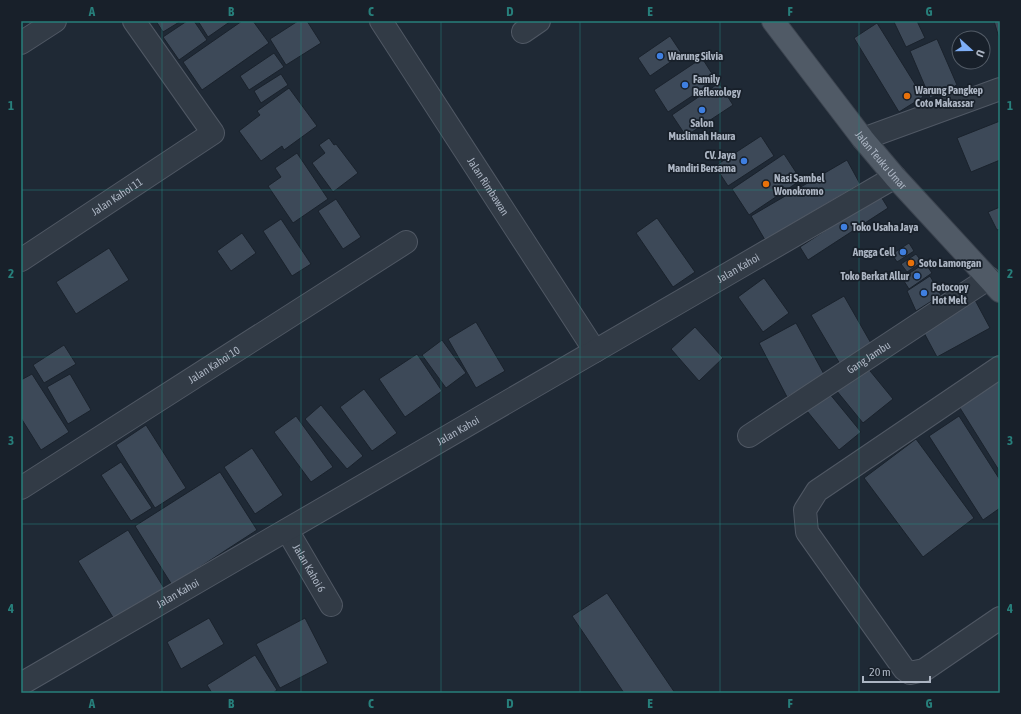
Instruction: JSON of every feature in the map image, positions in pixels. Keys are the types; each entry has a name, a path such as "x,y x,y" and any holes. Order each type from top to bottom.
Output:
{"main road":[{"name":"Jalan Teuku Umar","path":"773,21 863,139 895,177 994,284"}],"street":[{"path":"21,43 55,21"},
{"name":"Jalan Kahoi 11","path":"21,260 214,133 134,21"},
{"name":"Jalan Rimbawan","path":"381,21 595,351"},
{"path":"863,139 1000,89"},
{"name":"Jalan Kahoi","path":"21,684 895,177"},
{"name":"Jalan Kahoi 10","path":"21,488 406,242"},
{"name":"Gang Jambu","path":"749,436 994,284"},
{"path":"1000,367 817,491 805,510 807,532 904,669 910,673 924,670 1000,618"},
{"name":"Jalan Kahoi 6","path":"287,530 331,605"}],"building":[{"path":"156,21 181,21 163,32"},
{"path":"187,21 194,21 207,40 179,60 163,37"},
{"path":"198,21 231,21 208,37"},
{"path":"242,21 253,21 269,43 202,90 183,62"},
{"path":"298,21 307,21 321,43 286,65 270,39"},
{"path":"917,21 925,38 906,47 894,22"},
{"path":"994,21 1000,21 1000,41"},
{"path":"877,23 923,97 899,112 854,38"},
{"name":"Warung Silvia","path":"670,36 682,54 650,76 638,58"},
{"path":"937,39 957,85 930,98 910,51"},
{"path":"274,53 284,67 249,90 240,76"},
{"name":"Family Reflexology","path":"702,58 716,80 668,112 654,90"},
{"path":"281,74 288,85 261,103 254,91"},
{"name":"Salon Muslimah Haura","path":"719,83 733,105 686,136 672,115"},
{"path":"289,88 317,126 284,150 282,146 261,161 239,131 260,115 257,111"},
{"path":"1000,121 1000,160 971,172 957,138"},
{"name":"CV. Jaya Mandiri Bersama","path":"761,136 774,156 728,186 715,166"},
{"path":"329,138 334,145 336,144 358,173 333,192 312,163 325,153 319,145"},
{"path":"297,153 328,199 293,223 268,186 281,177 275,168"},
{"name":"Nasi Sambel Wonokromo","path":"784,154 801,180 749,215 732,189"},
{"path":"847,160 860,184 765,240 751,216"},
{"name":"Toko Usaha Jaya","path":"880,195 888,208 808,260 800,247"},
{"path":"336,199 361,237 343,249 318,211"},
{"path":"1000,207 1000,229 997,230 988,212"},
{"path":"657,218 695,272 673,287 636,233"},
{"path":"281,219 311,264 292,276 263,231"},
{"path":"242,233 256,253 231,271 217,251"},
{"name":"Angga Cell","path":"909,243 914,251 897,262 892,254"},
{"path":"109,248 129,280 76,314 56,282"},
{"name":"Soto Lamongan","path":"916,254 922,262 907,272 901,264"},
{"name":"Toko Berkat Allur","path":"925,263 932,273 909,289 902,278"},
{"name":"Fotocopy Hot Melt","path":"930,276 941,295 916,311 907,291"},
{"path":"764,278 789,313 763,332 738,297"},
{"path":"844,296 872,345 840,364 811,315"},
{"path":"975,300 990,328 937,357 922,329"},
{"path":"476,322 505,371 476,388 448,339"},
{"path":"796,323 825,376 787,397 759,343"},
{"path":"695,327 723,358 699,381 671,349"},
{"path":"442,340 466,373 446,388 422,355"},
{"path":"64,345 76,364 44,383 33,365"},
{"path":"417,354 442,391 405,417 379,379"},
{"path":"866,366 893,399 863,423 836,390"},
{"path":"32,374 69,432 41,450 21,418 21,380"},
{"path":"70,374 91,410 68,424 47,387"},
{"path":"995,375 1000,382 1000,472 955,400"},
{"path":"364,389 397,433 372,451 340,407"},
{"path":"829,393 861,432 839,450 807,411"},
{"path":"321,405 363,456 347,469 305,419"},
{"path":"296,416 333,467 311,482 274,432"},
{"path":"959,416 1000,480 1000,508 983,520 929,436"},
{"path":"146,425 186,488 155,508 116,445"},
{"path":"916,439 974,518 923,557 864,478"},
{"path":"252,448 283,495 255,514 224,467"},
{"path":"121,462 152,508 131,521 101,475"},
{"path":"220,472 257,530 172,585 135,526"},
{"path":"128,530 164,588 114,619 78,561"},
{"path":"607,593 675,693 624,693 572,616"},
{"path":"209,618 224,644 181,669 167,642"},
{"path":"305,618 328,663 280,688 256,644"},
{"path":"255,655 277,690 273,693 212,693 207,685"}],"place":[{"name":"Warung Silvia","path":"660,56"},
{"name":"Family Reflexology","path":"685,85"},
{"name":"Warung Pangkep Coto Makassar","path":"907,96"},
{"name":"Salon Muslimah Haura","path":"702,110"},
{"name":"CV. Jaya Mandiri Bersama","path":"744,161"},
{"name":"Nasi Sambel Wonokromo","path":"766,184"},
{"name":"Toko Usaha Jaya","path":"844,227"},
{"name":"Angga Cell","path":"903,252"},
{"name":"Soto Lamongan","path":"911,263"},
{"name":"Toko Berkat Allur","path":"917,276"},
{"name":"Fotocopy Hot Melt","path":"924,293"}]}
